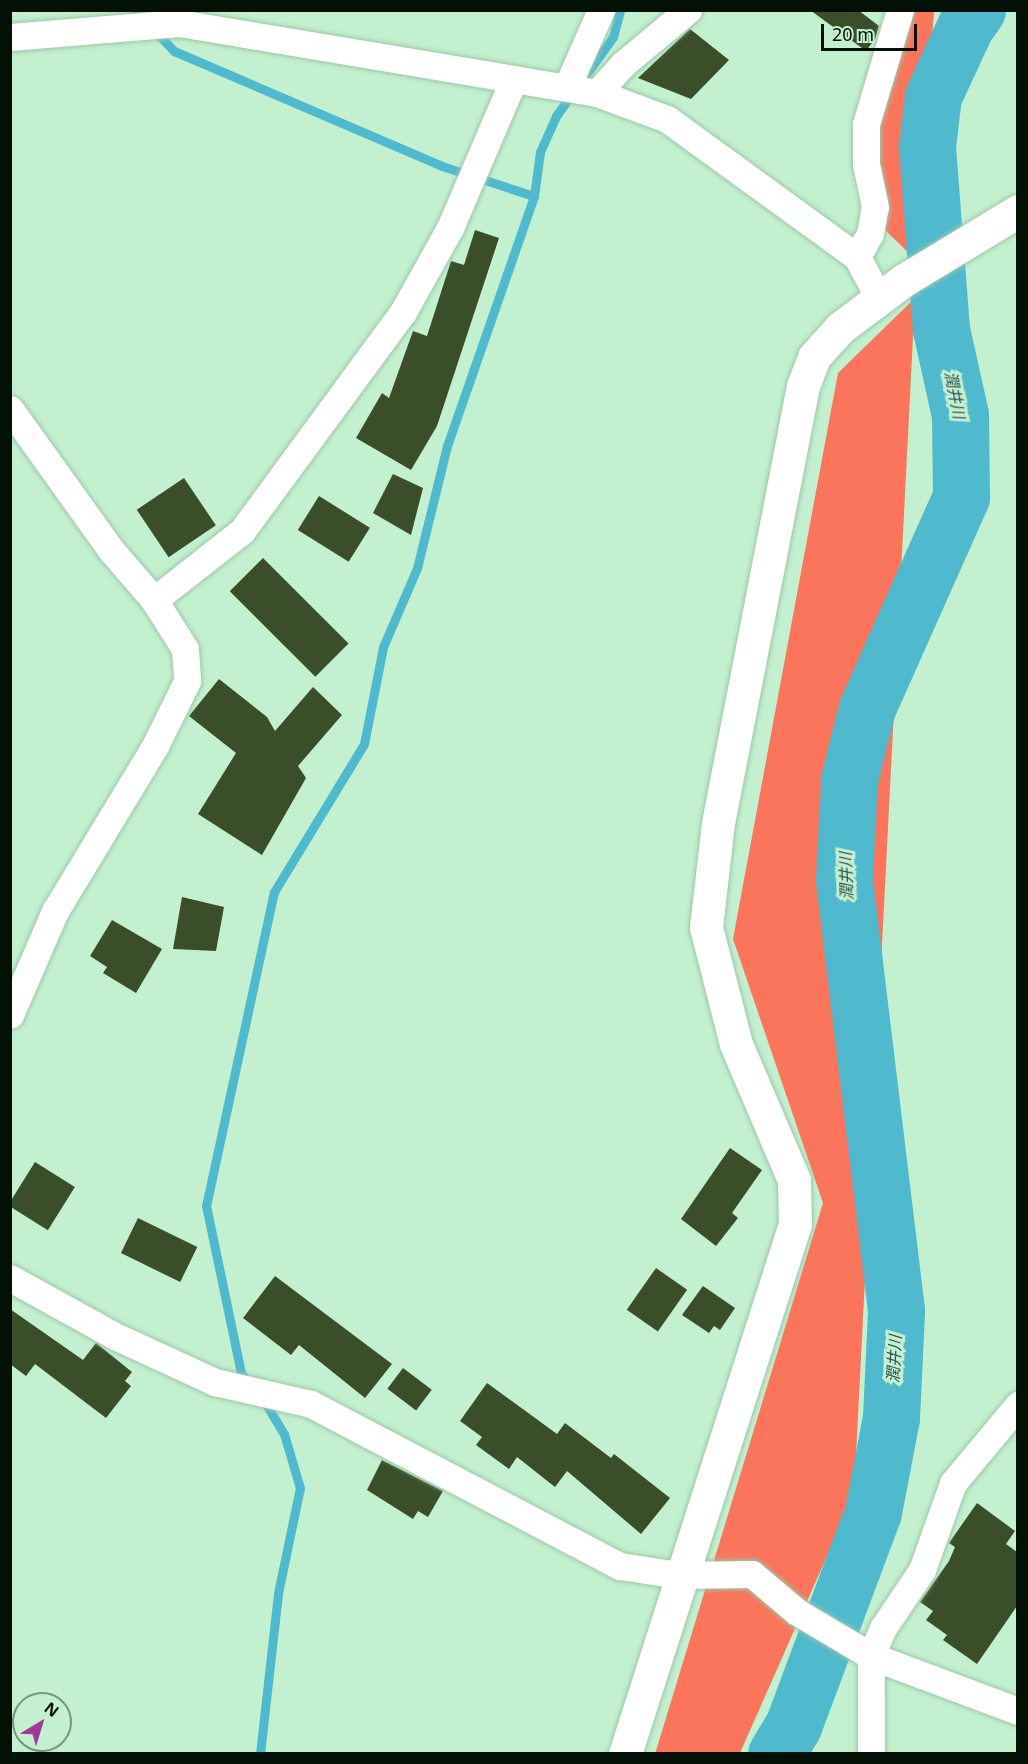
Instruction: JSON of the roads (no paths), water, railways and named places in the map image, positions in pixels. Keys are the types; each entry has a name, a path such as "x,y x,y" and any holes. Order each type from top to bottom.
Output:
{"street":[{"path":"567,87 601,10"},
{"path":"597,93 622,65 688,10"},
{"path":"858,257 870,234 875,207 866,165 867,123 900,10"},
{"path":"10,36 179,23 597,93 667,119 858,257 892,289"},
{"path":"154,600 242,531 403,312 466,190 514,79"},
{"path":"625,1754 679,1575 795,1224 794,1180 735,1044 706,927 718,824 803,386 814,357 840,328 892,289 1010,217"},
{"path":"10,409 111,550 154,600 185,649 187,681 155,746 55,911 10,1015"},
{"path":"10,1278 117,1337 216,1382 311,1404 620,1566 679,1575 752,1574 797,1612 865,1651 1017,1711"},
{"path":"871,1754 865,1651 922,1570 952,1483 1017,1405"}],"waterway":[{"path":"135,10 174,51 442,166 534,196"},
{"path":"248,1382 241,1373 206,1206 274,892 364,744 383,647 417,568 447,446 534,196 540,152 556,116 613,37 620,10"},
{"name":"潤井川","path":"776,1754 793,1726 873,1512 891,1418 896,1310 844,880 849,780 867,708 961,497 960,415 941,329 927,146 933,96 965,27 977,10"},
{"path":"260,1754 278,1593 300,1488 284,1434 261,1396"}]}
